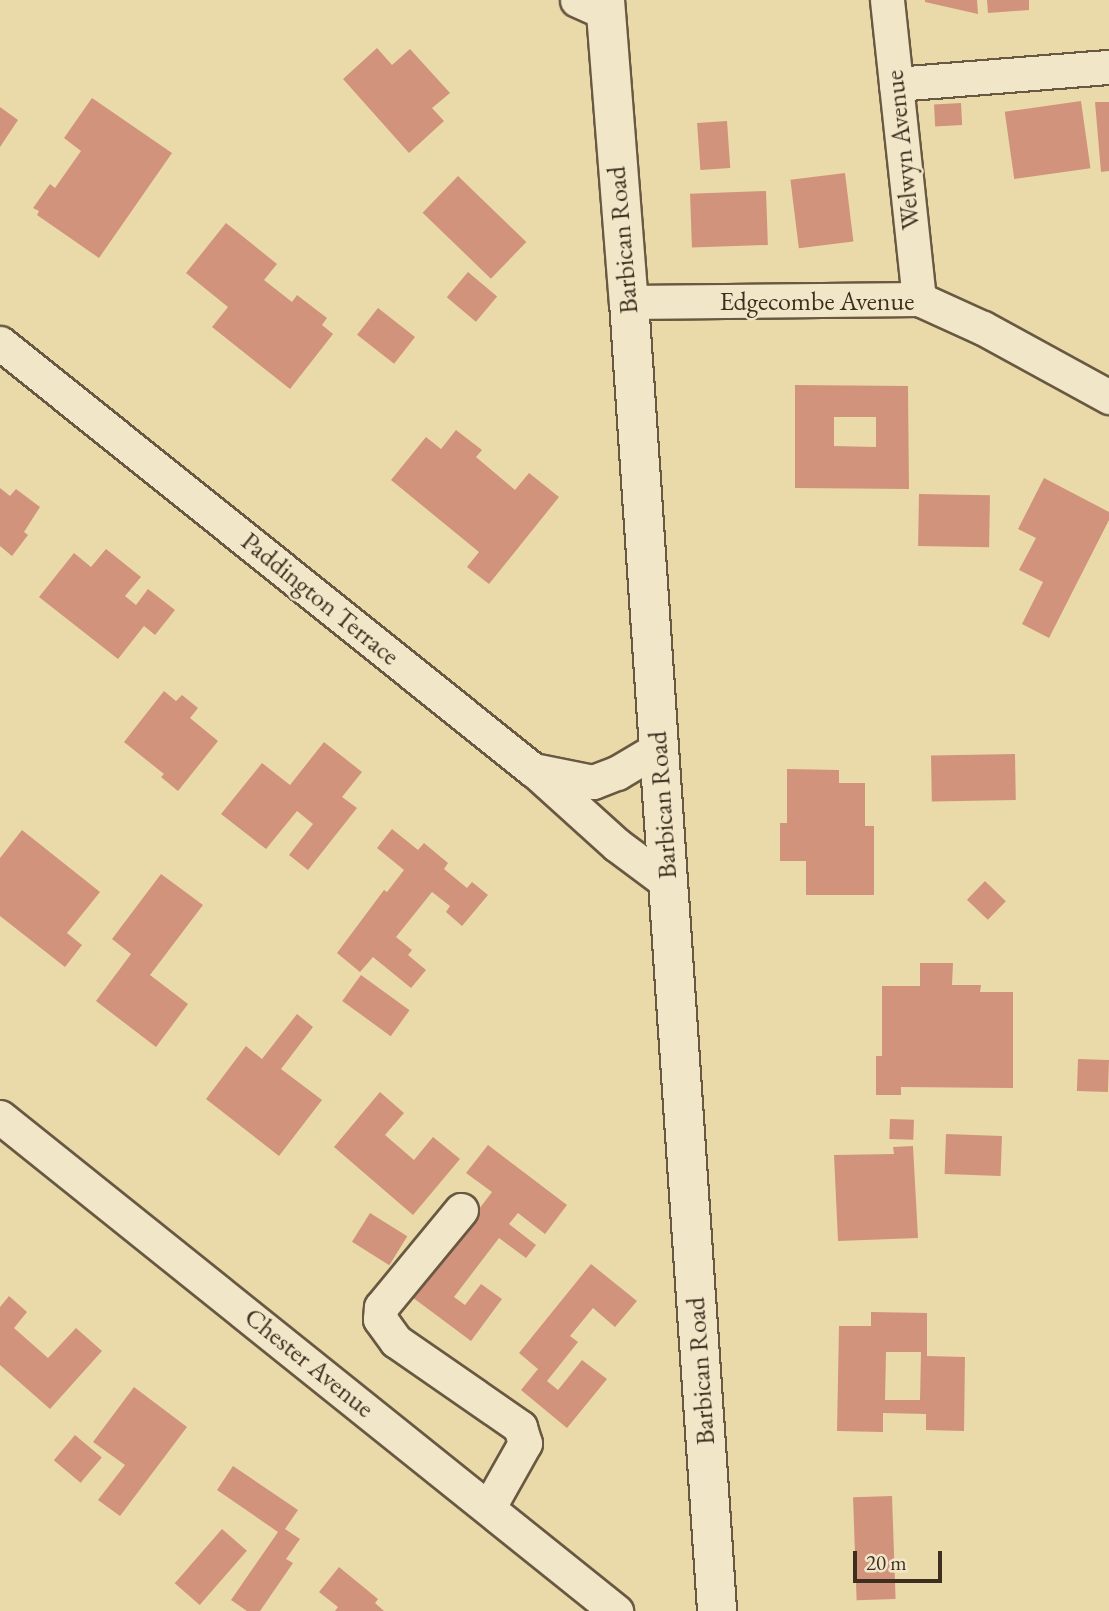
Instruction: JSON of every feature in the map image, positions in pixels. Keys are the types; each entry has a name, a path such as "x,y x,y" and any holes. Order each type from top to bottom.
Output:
{"main road":[{"name":"Barbican Road","path":"595,4 629,302 717,1611"}],"street":[{"name":"Welwyn Avenue","path":"887,0 919,299"},
{"path":"896,84 1109,67"},
{"name":"Edgecombe Avenue","path":"629,302 919,299 983,328 1109,397"},
{"name":"Paddington Terrace","path":"0,343 533,770 593,782 617,773 659,748"},
{"path":"533,770 617,845 668,883"},
{"name":"Chester Avenue","path":"0,1116 616,1611"},
{"path":"461,1210 381,1307 380,1319 396,1341 520,1427 525,1443 489,1507"}],"building":[{"path":"977,0 978,14 925,2"},
{"path":"987,0 1029,0 1029,10 988,13"},
{"path":"377,48 392,65 410,49 450,93 432,108 444,121 409,153 343,79"},
{"path":"92,98 172,153 99,258 37,215 39,211 33,208 50,184 55,188 81,151 64,138"},
{"path":"1081,101 1090,168 1014,179 1005,112"},
{"path":"1095,102 1109,102 1109,171 1101,172"},
{"path":"961,103 962,125 935,126 934,104"},
{"path":"0,107 18,120 0,147"},
{"path":"727,121 730,168 700,170 697,123"},
{"path":"845,173 853,241 799,248 790,180"},
{"path":"458,176 526,242 491,279 423,213"},
{"path":"766,191 768,245 692,248 690,194"},
{"path":"226,223 277,264 264,280 292,302 297,295 327,318 322,325 333,334 290,389 212,327 228,307 186,273"},
{"path":"468,272 497,296 476,322 447,297"},
{"path":"378,308 415,337 394,364 357,335"},
{"path":"795,385 908,386 909,489 795,488","holes":["834,417 876,417 876,447 834,446"]},
{"path":"456,430 482,450 476,457 515,490 529,473 559,497 489,584 467,567 479,552 391,480 426,437 441,449"},
{"path":"1044,478 1109,512 1109,520 1049,638 1022,624 1043,582 1019,570 1036,538 1018,529"},
{"path":"0,488 10,496 16,489 40,507 24,532 28,535 12,556 0,546"},
{"path":"919,494 990,495 989,547 918,546"},
{"path":"106,549 141,577 125,596 136,605 148,589 175,610 155,635 144,626 118,659 39,597 74,553 91,567"},
{"path":"164,691 176,701 182,695 198,708 190,718 218,741 178,791 161,777 164,774 124,742"},
{"path":"324,742 362,772 342,797 357,808 308,870 289,855 313,824 297,811 266,849 221,814 262,763 290,785"},
{"path":"1015,754 1016,800 932,801 931,755"},
{"path":"787,769 839,770 839,783 865,783 865,826 874,826 874,895 806,895 806,861 780,861 780,823 787,823"},
{"path":"392,829 418,850 424,843 448,863 444,869 467,888 472,882 488,895 462,926 446,912 450,906 432,892 396,937 412,950 408,955 426,970 411,988 373,957 360,972 337,953 384,890 387,892 404,870 377,848"},
{"path":"22,830 100,892 67,933 82,945 65,967 0,916 0,858"},
{"path":"161,874 203,905 150,975 188,1004 156,1047 96,1001 131,954 112,939"},
{"path":"985,881 1006,901 988,920 967,900"},
{"path":"920,963 953,963 952,985 981,985 980,992 1013,992 1013,1088 901,1087 901,1095 876,1095 876,1056 882,1056 882,986 920,986"},
{"path":"361,975 410,1010 391,1036 342,1001"},
{"path":"297,1014 313,1027 281,1069 322,1100 279,1156 206,1099 246,1046 262,1059"},
{"path":"1078,1059 1109,1060 1108,1092 1077,1091"},
{"path":"380,1092 404,1113 385,1135 414,1160 433,1137 460,1159 413,1215 334,1147"},
{"path":"890,1119 914,1120 913,1140 889,1139"},
{"path":"946,1134 1002,1136 1001,1176 945,1174"},
{"path":"488,1145 567,1205 545,1234 518,1213 509,1224 536,1245 526,1258 499,1238 454,1297 465,1305 481,1284 502,1299 471,1341 412,1297 492,1192 466,1173"},
{"path":"913,1146 918,1238 838,1241 834,1155 894,1154 893,1147"},
{"path":"370,1213 407,1236 389,1265 352,1242"},
{"path":"591,1264 637,1301 615,1327 593,1308 570,1336 578,1342 547,1381 558,1390 582,1360 607,1379 567,1428 521,1390 538,1369 519,1353"},
{"path":"9,1296 27,1312 14,1328 48,1358 76,1328 102,1351 50,1409 0,1365 0,1307"},
{"path":"871,1312 927,1313 927,1356 965,1357 964,1431 926,1430 926,1414 883,1413 883,1432 837,1431 839,1326 871,1326","holes":["886,1352 921,1352 920,1400 885,1400"]},
{"path":"134,1387 187,1427 120,1516 98,1500 125,1465 93,1442"},
{"path":"75,1435 102,1457 81,1483 54,1460"},
{"path":"233,1466 298,1510 285,1529 300,1539 286,1559 293,1563 260,1611 247,1611 231,1600 278,1532 217,1490"},
{"path":"892,1496 896,1599 857,1600 853,1497"},
{"path":"222,1529 247,1551 200,1605 175,1583"},
{"path":"339,1567 378,1599 375,1603 384,1611 335,1611 338,1607 319,1592"}]}
